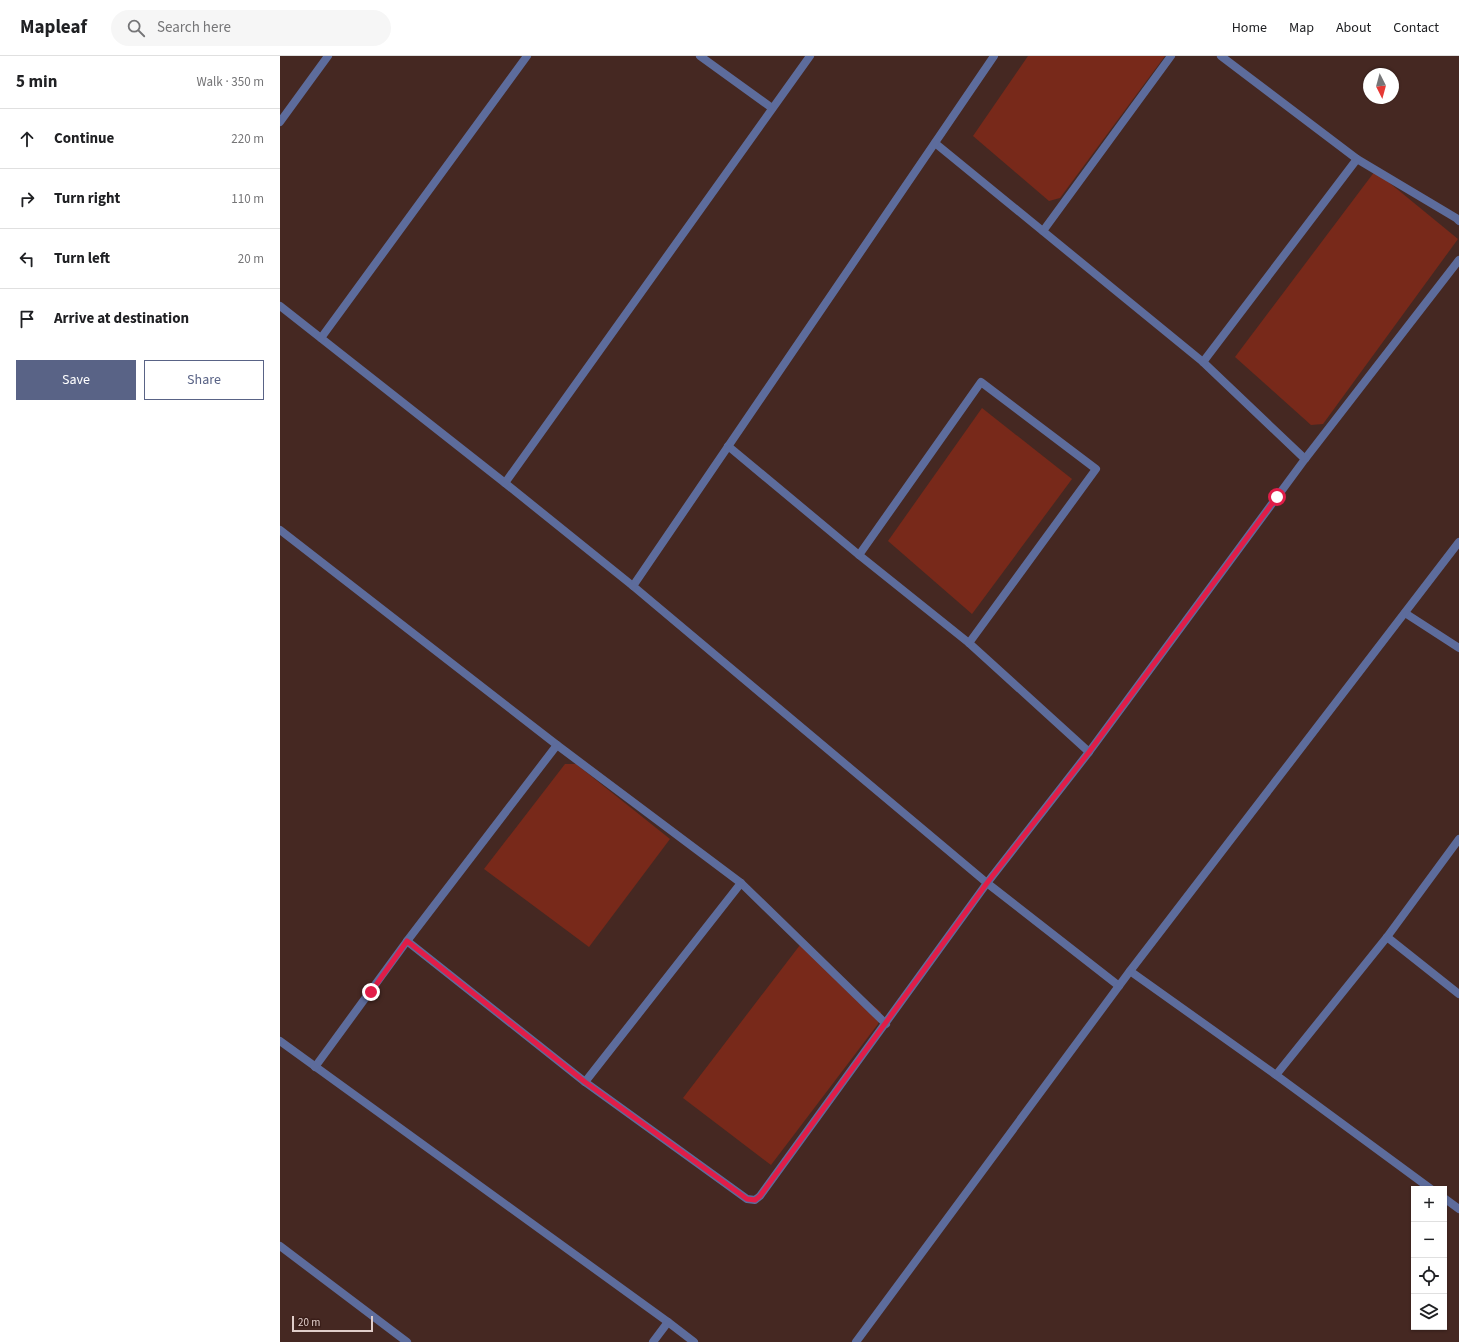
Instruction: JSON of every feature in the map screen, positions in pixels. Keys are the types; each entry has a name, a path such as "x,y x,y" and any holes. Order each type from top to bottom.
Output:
{"street":[{"path":"280,122 328,56"},
{"path":"321,338 527,56"},
{"path":"700,56 772,108"},
{"path":"505,483 810,56"},
{"path":"633,586 994,56"},
{"path":"1043,231 1171,56"},
{"path":"1221,56 1357,159 1459,220"},
{"path":"935,143 1203,362 1305,459"},
{"path":"1203,362 1357,159"},
{"path":"407,941 585,1082 747,1199 755,1200 760,1196 886,1024 987,883 1089,752 1305,459 1459,260"},
{"path":"280,306 633,586 987,883 1119,986"},
{"path":"860,555 981,382 1096,469 969,643"},
{"path":"728,446 969,643 1089,752"},
{"path":"280,530 557,745 741,883 886,1024"},
{"path":"856,1342 1119,986 1459,542"},
{"path":"1405,613 1459,648"},
{"path":"315,1067 407,941 557,745"},
{"path":"1276,1075 1386,937 1459,839"},
{"path":"585,1082 741,883"},
{"path":"1386,937 1459,994"},
{"path":"1130,972 1276,1075 1427,1186"},
{"path":"280,1041 694,1342"},
{"path":"1447,1200 1459,1210"},
{"path":"280,1246 407,1342"},
{"path":"653,1342 668,1322"}],"shaded area":[{"path":"1028,56 1165,56 1060,198 1049,201 973,136"},
{"path":"1375,171 1458,239 1323,424 1311,425 1235,357"},
{"path":"982,408 1072,479 972,614 888,541"},
{"path":"565,764 576,764 670,839 589,947 484,869"},
{"path":"800,945 881,1012 878,1024 771,1165 683,1098"}],"route":[{"path":"371,992 407,941 585,1082 747,1199 755,1200 760,1196 896,1011 987,883 1089,752 1277,497"}]}
